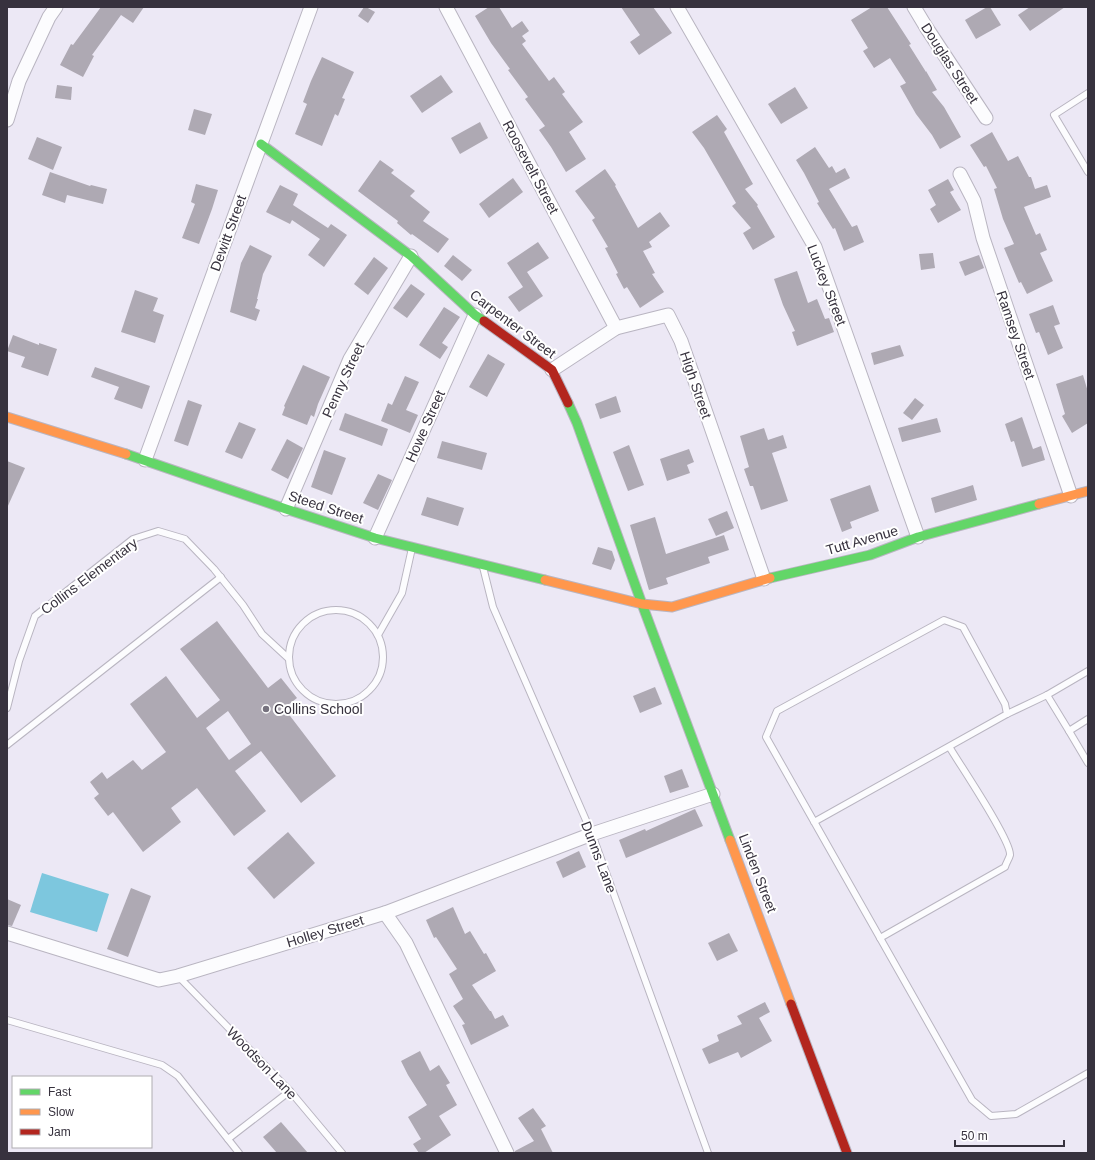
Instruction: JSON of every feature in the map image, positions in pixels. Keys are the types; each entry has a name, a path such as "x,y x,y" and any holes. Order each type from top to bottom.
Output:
{"street":[{"path":"7,120 19,81 49,17 56,7"},
{"name":"Dewitt Street","path":"145,460 311,7"},
{"name":"Roosevelt Street","path":"446,7 616,328"},
{"name":"Luckey Street","path":"677,7 815,247 918,537"},
{"name":"Douglas Street","path":"914,7 986,118"},
{"name":"Carpenter Street","path":"261,144 411,256 475,315 552,370 577,423 642,604"},
{"name":"Ramsey Street","path":"960,174 974,201 983,238 1071,496"},
{"name":"Penny Street","path":"286,509 350,359 411,256"},
{"name":"Howe Street","path":"375,538 475,315"},
{"name":"High Street","path":"552,370 616,328 668,315 681,341 764,579"},
{"name":"Steed Street","path":"7,417 145,460 375,538 642,604"},
{"name":"Tutt Avenue","path":"642,604 672,608 764,579 870,554 918,537 1088,491"},
{"name":"Linden Street","path":"642,604 847,1153"},
{"name":"Holley Street","path":"7,932 160,980 178,976 385,913 592,834 713,794"},
{"path":"385,913 406,943 507,1153"}],"lane":[{"path":"1088,93 1054,115 1088,172"},
{"name":"Collins Elementary","path":"7,708 20,661 35,616 133,539 158,531 185,539 221,577 243,604 262,634 288,658 304,693 326,704 342,704 363,696 375,685 384,655 378,635 364,618 339,609 314,614 296,631 288,658"},
{"path":"378,635 402,593 412,546"},
{"name":"Dunns Lane","path":"482,564 492,607 592,834 708,1153"},
{"path":"7,745 221,577"},
{"path":"1007,714 1005,704 963,627 944,620 777,711 766,736 972,1100 991,1116 1016,1114 1088,1073"},
{"path":"814,822 950,748 1007,714 1047,695 1088,671"},
{"path":"1047,695 1088,763"},
{"path":"1069,731 1088,719"},
{"path":"880,938 1005,867 1010,855 1007,844 998,826 950,748"},
{"name":"Woodson Lane","path":"178,976 290,1090 342,1153"},
{"path":"7,1020 162,1065 178,1076 239,1153"},
{"path":"228,1139 290,1090"}],"water":[{"path":"42,873 109,894 97,932 30,912"}],"building":[{"path":"101,7 144,7 133,23 121,15 92,55 94,56 83,77 60,65 71,44 73,45"},
{"path":"364,7 375,12 368,23 358,16"},
{"path":"489,7 499,7 512,28 522,21 529,31 522,36 526,41 522,44 549,81 554,77 565,92 562,94 583,122 569,132 586,159 566,172 539,130 545,126 525,99 528,97 508,70 510,69 491,43 475,16"},
{"path":"621,7 653,7 672,33 639,55 630,42 640,35"},
{"path":"872,7 887,7 911,44 909,45 937,90 932,92 944,107 961,137 940,149 932,135 916,114 900,86 906,83 890,58 874,68 863,51 868,48 851,20"},
{"path":"987,7 990,7 1001,25 976,39 965,20"},
{"path":"1030,7 1065,7 1030,31 1018,15"},
{"path":"322,57 354,72 342,98 345,99 338,116 335,114 322,146 295,134 307,104 303,102"},
{"path":"441,75 453,92 422,113 410,96"},
{"path":"57,85 72,87 71,100 55,98"},
{"path":"795,87 808,108 781,124 768,104"},
{"path":"194,109 212,114 205,135 188,130"},
{"path":"717,115 727,129 724,132 753,184 745,189 758,205 757,206 775,237 753,250 743,233 751,228 732,206 736,203 704,148 692,132"},
{"path":"480,122 488,138 460,154 451,138"},
{"path":"992,132 1008,161 1018,156 1029,177 1031,177 1035,189 1047,185 1051,197 1024,207 1036,235 1040,233 1047,250 1040,253 1053,281 1027,294 1021,282 1019,283 1004,248 1014,244 1003,219 994,189 997,188 986,166 984,167 970,145"},
{"path":"37,137 62,147 53,170 28,159"},
{"path":"815,147 829,168 832,166 836,173 845,168 850,178 829,189 852,227 857,225 864,242 844,251 835,228 833,229 817,203 819,202 796,160"},
{"path":"380,160 394,170 391,173 415,191 410,196 430,212 423,221 449,239 438,253 412,234 411,235 397,223 398,221 358,191"},
{"path":"605,169 616,185 615,186 638,228 660,212 670,226 649,242 652,247 643,251 655,273 652,274 664,292 640,308 627,287 624,289 616,274 618,273 605,248 608,247 592,220 595,218 575,191"},
{"path":"50,172 90,186 107,189 103,204 67,195 65,203 42,195"},
{"path":"513,178 523,192 489,218 479,204"},
{"path":"948,179 954,190 950,192 961,210 938,223 930,209 936,205 928,190"},
{"path":"196,184 218,190 199,244 182,238 195,204 191,202"},
{"path":"280,185 298,194 293,205 328,228 331,224 347,235 324,267 308,255 320,239 292,220 290,224 266,212"},
{"path":"538,242 549,258 527,272 543,296 519,312 508,297 523,287 507,263"},
{"path":"250,245 272,256 263,274 255,308 260,310 256,321 230,312 241,263"},
{"path":"933,253 935,268 921,270 919,254"},
{"path":"453,255 472,270 462,281 444,266"},
{"path":"979,255 984,268 965,276 959,262"},
{"path":"374,257 388,268 368,295 354,284"},
{"path":"797,271 808,303 817,299 825,319 829,318 834,332 797,346 792,332 795,331 783,305 774,279"},
{"path":"411,284 425,294 407,318 393,308"},
{"path":"135,290 158,298 153,311 164,315 155,343 121,332"},
{"path":"1053,305 1060,324 1054,326 1063,348 1048,355 1039,332 1036,333 1029,314"},
{"path":"444,307 460,317 442,343 448,347 440,359 419,345"},
{"path":"13,335 39,345 39,343 57,349 48,376 21,367 25,357 7,351"},
{"path":"900,345 904,356 874,365 871,353"},
{"path":"488,354 505,364 487,397 469,387"},
{"path":"303,365 330,377 314,417 311,415 307,425 282,415 284,406"},
{"path":"95,367 150,386 142,409 114,399 119,387 91,377"},
{"path":"1083,375 1088,392 1088,423 1072,433 1062,416 1065,414 1056,384"},
{"path":"405,376 419,382 406,410 418,415 410,433 381,421 388,403 392,405"},
{"path":"616,396 621,412 600,419 595,404"},
{"path":"915,398 924,405 912,420 903,413"},
{"path":"188,400 202,405 188,446 174,441"},
{"path":"345,413 388,429 382,446 339,430"},
{"path":"1022,417 1033,449 1041,446 1045,460 1022,467 1014,441 1011,442 1005,424"},
{"path":"937,418 941,432 902,442 898,428"},
{"path":"239,422 256,429 242,459 225,452"},
{"path":"764,428 768,440 783,435 787,448 772,453 788,501 761,510 753,486 750,486 744,469 749,467 740,436"},
{"path":"287,439 303,448 288,479 271,470"},
{"path":"442,441 487,453 482,470 437,458"},
{"path":"629,445 644,485 628,491 613,452"},
{"path":"689,449 694,462 687,465 690,473 667,481 660,459"},
{"path":"324,450 346,458 332,495 311,487"},
{"path":"7,461 25,468 7,508"},
{"path":"378,474 392,480 378,510 363,503"},
{"path":"870,485 879,511 850,522 852,528 842,532 830,499"},
{"path":"973,485 977,500 935,513 931,498"},
{"path":"427,497 464,508 458,526 421,515"},
{"path":"727,511 734,528 716,536 708,519"},
{"path":"655,517 666,554 724,535 729,550 708,557 710,563 666,578 668,584 649,590 630,525"},
{"path":"598,547 612,551 615,560 611,570 592,564"},
{"path":"217,621 268,688 281,678 297,698 284,708 336,776 301,803 261,751 235,771 266,811 234,836 197,788 171,808 181,822 143,852 113,812 108,816 94,798 99,794 90,782 102,772 107,779 133,760 142,770 166,752 130,704 166,676 197,718 220,700 180,649","holes":["228,711 251,744 229,760 206,728"]},
{"path":"655,687 662,704 640,713 633,696"},
{"path":"682,769 689,787 670,793 664,776"},
{"path":"695,809 703,826 626,858 619,840 645,829 646,831"},
{"path":"288,832 315,863 274,899 247,868"},
{"path":"579,851 586,867 563,878 556,862"},
{"path":"131,888 151,896 128,957 107,949"},
{"path":"7,899 21,905 12,926 7,925"},
{"path":"453,907 465,934 470,931 484,954 486,953 496,971 472,985 495,1019 503,1015 509,1026 471,1045 462,1025 465,1024 453,1006 463,999 449,974 457,969 436,937 434,938 426,920"},
{"path":"729,933 738,951 717,961 708,943"},
{"path":"765,1002 770,1012 759,1018 772,1041 741,1058 738,1052 709,1064 702,1049 719,1041 717,1035 742,1024 737,1016"},
{"path":"420,1051 430,1071 439,1065 450,1083 446,1085 457,1105 439,1116 451,1135 424,1153 419,1153 413,1144 421,1139 408,1117 427,1105 401,1061"},
{"path":"533,1108 546,1126 541,1129 553,1153 515,1153 515,1151 534,1141 518,1118"},
{"path":"281,1122 308,1153 277,1153 263,1137"}],"traffic: fast":[{"path":"261,144 411,256 475,315 484,321"},
{"path":"568,403 577,423 642,604 730,840"},
{"path":"126,454 375,538 545,580"},
{"path":"770,578 870,555 918,537 1039,504"}],"traffic: slow":[{"path":"7,417 126,454"},
{"path":"1039,504 1088,491"},
{"path":"545,580 642,604 672,607 770,578"},
{"path":"730,840 791,1004"}],"traffic: jam":[{"path":"484,321 552,370 568,403"},
{"path":"791,1004 847,1153"}],"place":[{"name":"Collins School","path":"266,709"}]}
